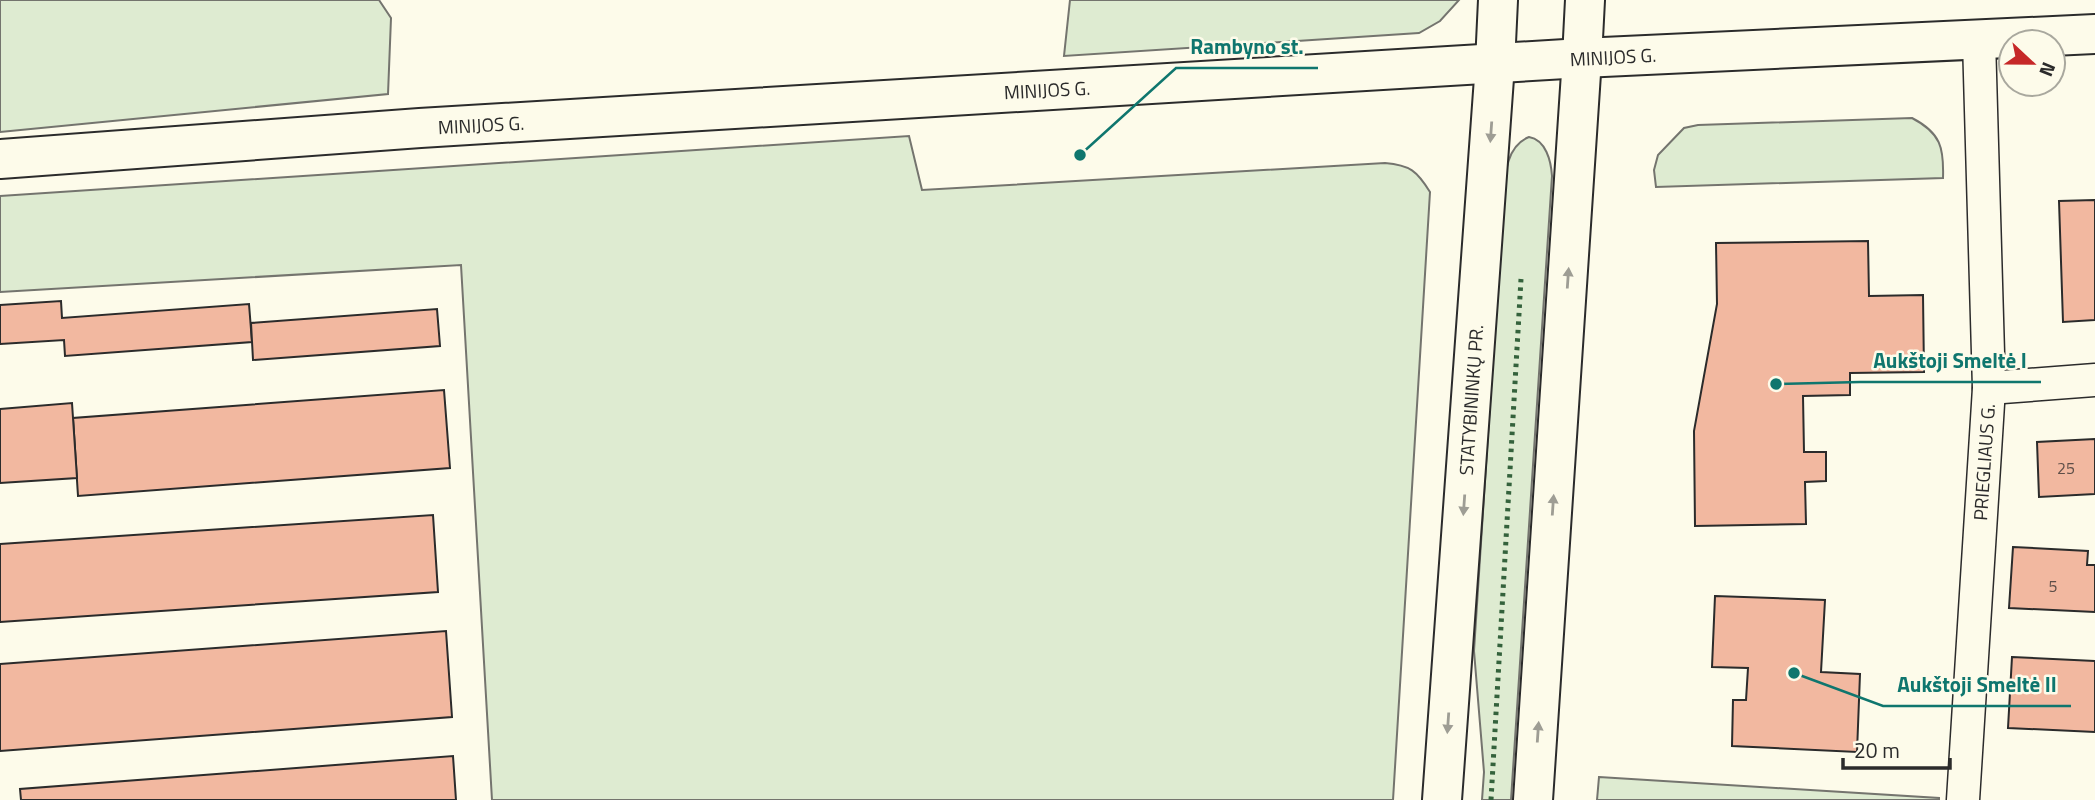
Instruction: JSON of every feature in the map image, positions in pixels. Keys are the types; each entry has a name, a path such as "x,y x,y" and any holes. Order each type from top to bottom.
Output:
{"main road":[{"name":"STATYBININKŲ PR.","path":"1442,800 1495,64 1497,0"},
{"path":"1533,800 1585,0"},
{"name":"MINIJOS G.","path":"0,159 421,128 1582,58 2095,34"}],"street":[{"name":"PRIEGLIAUS G.","path":"1963,800 1989,388 1979,40"},
{"path":"1989,388 2095,380"}],"green space":[{"path":"0,0 379,0 391,18 388,94 0,132"},
{"path":"1070,0 1459,0 1440,21 1419,33 1064,56"},
{"path":"1912,118 1929,129 1939,142 1943,158 1943,178 1656,187 1654,170 1658,155 1684,128 1698,125"},
{"path":"909,136 922,190 1385,163 1401,165 1417,174 1430,192 1393,800 492,800 461,265 0,292 0,196"},
{"path":"1529,137 1540,142 1543,147 1549,158 1552,176 1511,800 1482,800 1484,772 1474,651 1503,202 1510,156 1521,142"},
{"path":"1599,777 1939,798 1939,800 1597,800"}],"building":[{"path":"2095,200 2095,320 2063,322 2059,201"},
{"path":"1868,241 1869,296 1923,295 1924,372 1850,373 1850,395 1803,396 1804,452 1826,452 1826,481 1805,482 1806,524 1695,526 1694,431 1717,304 1716,243"},
{"path":"61,301 62,318 249,304 252,342 65,356 64,340 0,344 0,305"},
{"path":"437,309 440,346 253,360 251,323"},
{"path":"444,390 450,468 78,496 73,418"},
{"path":"72,403 77,478 0,483 0,409"},
{"path":"2095,439 2095,494 2039,497 2037,442"},
{"path":"433,515 438,592 0,622 0,544"},
{"path":"2013,547 2088,551 2087,565 2095,565 2095,612 2009,608"},
{"path":"1715,596 1825,600 1821,672 1860,674 1857,752 1732,746 1733,700 1746,700 1748,668 1712,667"},
{"path":"446,631 452,717 0,751 0,664"},
{"path":"2012,657 2095,661 2095,732 2008,728"},
{"path":"453,756 456,800 21,800 20,789"}],"hedge":[{"path":"1491,800 1521,279"}],"place":[{"name":"Rambyno st.","path":"1080,155"},
{"name":"Aukštoji Smeltė I","path":"1776,384"},
{"name":"Aukštoji Smeltė II","path":"1794,673"}]}
